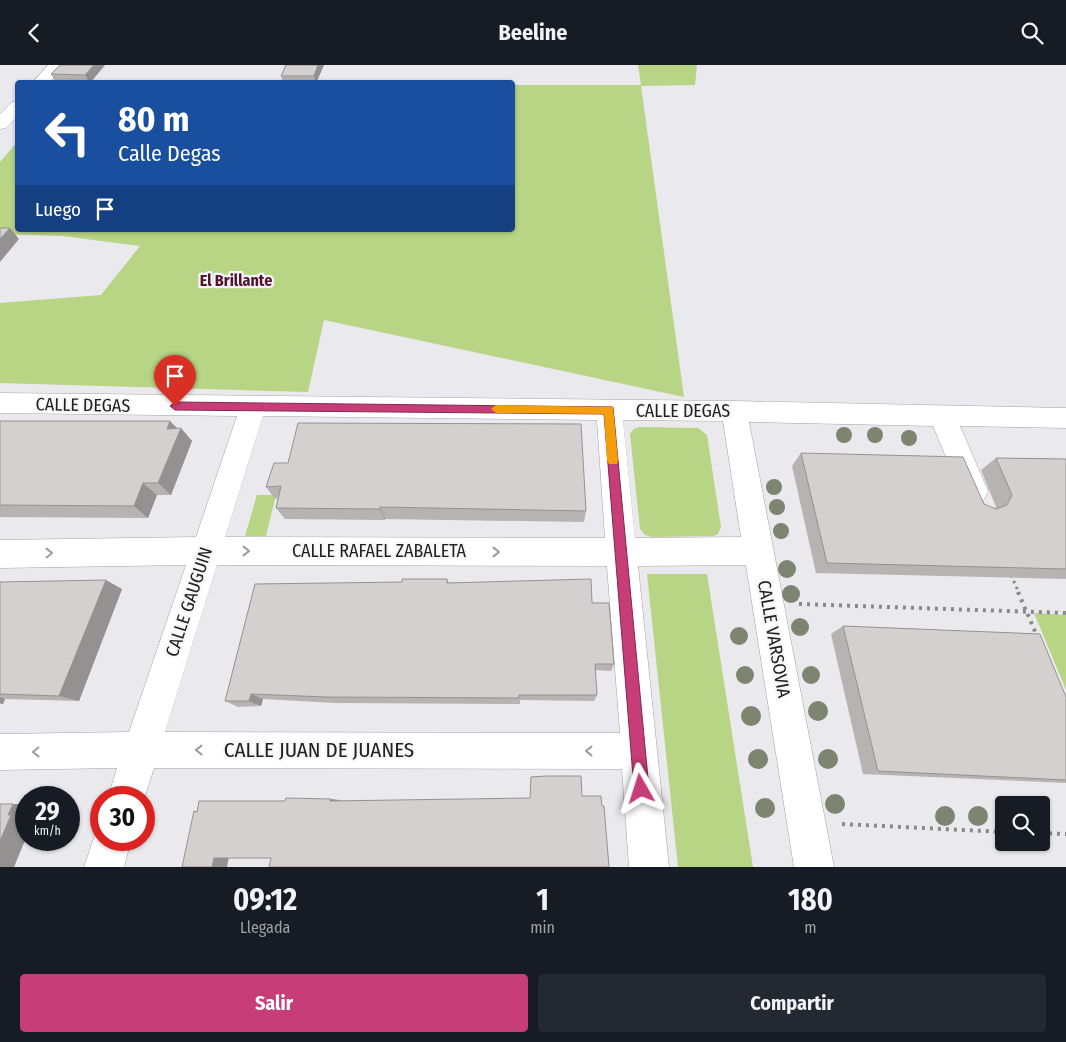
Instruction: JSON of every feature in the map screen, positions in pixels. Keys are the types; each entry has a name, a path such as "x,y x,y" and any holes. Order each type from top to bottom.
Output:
{"street":[{"path":"43,80 57,65"},
{"path":"0,124 15,109"},
{"name":"CALLE DEGAS","path":"0,403 734,411 1066,418"},
{"name":"CALLE GAUGUIN","path":"130,786 253,407"},
{"path":"609,410 620,553 649,867"},
{"name":"CALLE VARSOVIA","path":"734,411 814,867"},
{"path":"942,415 980,506"},
{"name":"CALLE RAFAEL ZABALETA","path":"0,554 205,551 620,553 759,551"},
{"name":"CALLE JUAN DE JUANES","path":"0,752 141,750 638,751"},
{"path":"104,867 109,851"}],"path":[{"path":"1007,566 1037,637"},
{"path":"810,605 1066,613"},
{"path":"859,825 995,831"},
{"path":"1050,834 1066,835"}],"green space":[{"path":"638,65 697,65 695,85 641,86 684,397 324,320 308,392 0,383 0,303 101,295 140,246 62,236 0,234 0,162 15,144 15,232 515,232 515,85 641,85"},
{"path":"639,427 698,428 707,435 721,527 718,534 713,536 652,537 645,535 640,529 630,434"},
{"path":"257,495 276,495 266,536 245,536"},
{"path":"647,574 707,574 753,867 678,867"},
{"path":"1034,613 1066,615 1066,690"}],"building":[{"path":"60,65 94,65 85,75 51,74"},
{"path":"286,65 318,65 314,76 281,76"},
{"path":"0,228 10,228 0,239"},
{"path":"0,421 170,421 167,429 181,428 158,483 143,483 134,506 0,505"},
{"path":"298,423 581,424 586,511 380,507 380,509 276,508 281,486 266,487 274,463 288,463"},
{"path":"801,453 963,457 984,504 996,509 1007,505 1012,495 996,458 1066,459 1066,569 827,563"},
{"path":"402,579 447,579 447,583 591,579 592,603 609,603 614,664 595,664 597,695 519,695 519,698 326,697 251,694 249,701 225,701 255,584 402,582"},
{"path":"106,580 59,696 0,694 0,582"},
{"path":"843,626 1040,634 1066,697 1066,780 878,771"},
{"path":"581,776 582,796 601,796 602,806 604,806 609,867 269,867 271,858 214,858 212,867 182,867 194,811 197,812 199,801 285,801 286,798 331,799 330,801 530,798 531,777"},
{"path":"0,804 13,804 8,815 11,815 0,841"}],"slow traffic":[{"path":"496,409 609,410 613,460"}],"district":[{"name":"El Brillante","path":"236,280"}],"route":[{"path":"175,406 609,410 641,789"}]}
